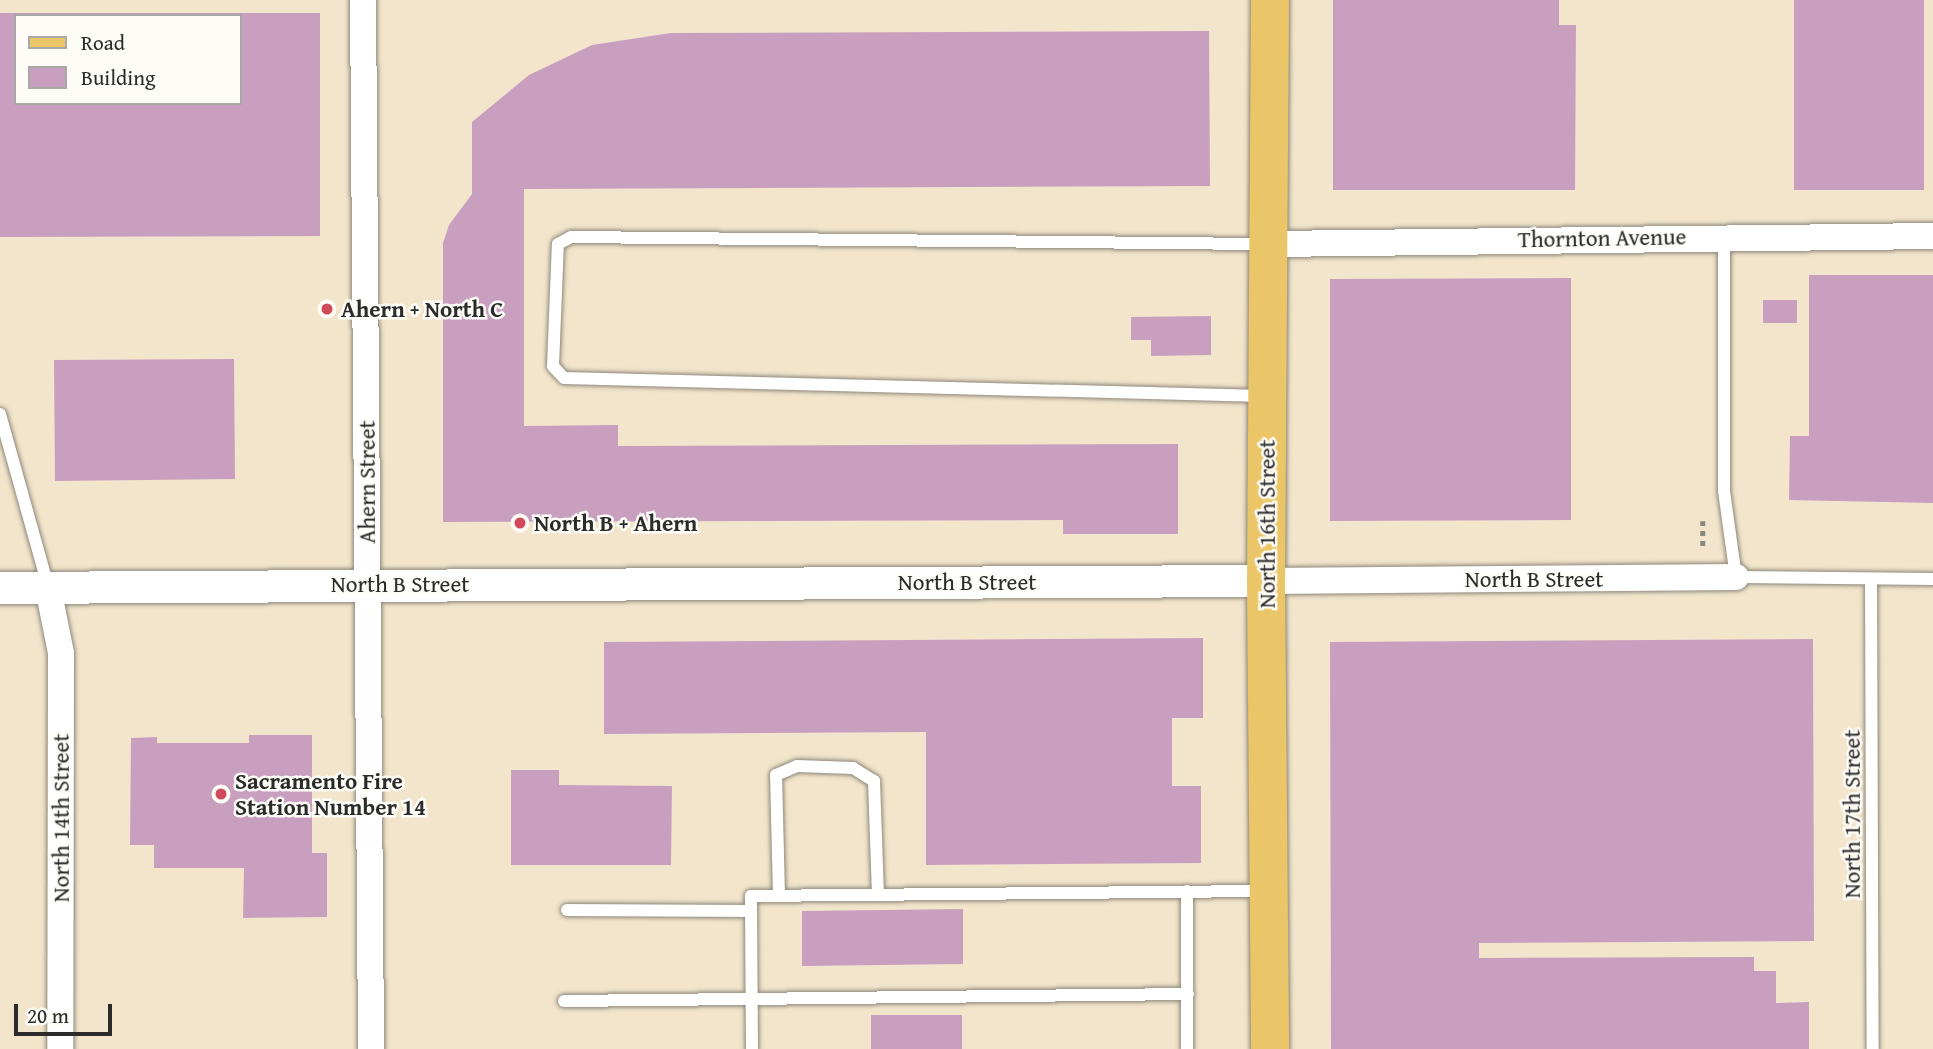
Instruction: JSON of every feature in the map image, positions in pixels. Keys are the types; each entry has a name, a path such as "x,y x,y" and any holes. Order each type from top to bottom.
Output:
{"main road":[{"name":"North 16th Street","path":"1270,0 1271,244 1266,396 1270,1049"}],"street":[{"name":"Ahern Street","path":"363,0 371,1049"},
{"name":"Thornton Avenue","path":"1271,244 1724,236 1933,236"},
{"name":"North B Street","path":"0,588 1736,577"},
{"name":"North 14th Street","path":"48,588 61,653 60,1049"}],"lane":[{"path":"1724,236 1724,491 1736,577"},
{"path":"1266,396 564,377 553,366 558,244 571,237 1271,244"},
{"path":"0,414 48,588"},
{"name":"North B Street","path":"1736,577 1933,579"},
{"name":"North 17th Street","path":"1871,579 1872,1049"},
{"path":"779,896 776,775 797,766 853,768 874,781 878,894"},
{"path":"1186,891 1187,1049"},
{"path":"752,1049 751,896 1271,891"},
{"path":"566,909 751,911"},
{"path":"564,1001 1188,994"}],"building":[{"path":"1333,0 1559,0 1559,25 1576,25 1575,190 1333,190"},
{"path":"1794,0 1924,0 1924,190 1794,190"},
{"path":"0,13 320,13 320,236 0,237"},
{"path":"1209,31 1210,186 524,189 524,426 618,425 618,446 1178,444 1178,534 1063,534 1063,520 443,522 443,243 449,225 472,194 472,122 529,75 592,45 671,33"},
{"path":"1809,275 1933,275 1933,503 1789,500 1790,436 1809,436"},
{"path":"1571,278 1571,520 1330,521 1330,279"},
{"path":"1763,300 1797,300 1797,323 1763,323"},
{"path":"1211,316 1211,355 1151,356 1151,340 1131,340 1131,317"},
{"path":"234,359 235,479 55,481 54,360"},
{"path":"1203,638 1203,718 1172,718 1172,786 1201,786 1201,863 926,865 926,732 604,734 604,642"},
{"path":"1813,639 1814,941 1479,943 1479,958 1754,957 1754,971 1776,971 1776,1003 1809,1002 1809,1049 1331,1049 1330,642"},
{"name":"Sacramento Fire Station Number 14","path":"249,735 312,735 312,853 327,853 327,917 243,918 244,868 154,868 154,845 130,845 131,738 157,737 157,743 249,743"},
{"path":"511,770 559,770 559,785 672,786 671,865 511,865"},
{"path":"963,909 963,964 802,966 802,911"},
{"path":"871,1015 962,1015 962,1049 871,1049"}],"place":[{"name":"Ahern + North C","path":"327,309"},
{"name":"North B + Ahern","path":"520,523"},
{"name":"Sacramento Fire Station Number 14","path":"221,794"}]}
